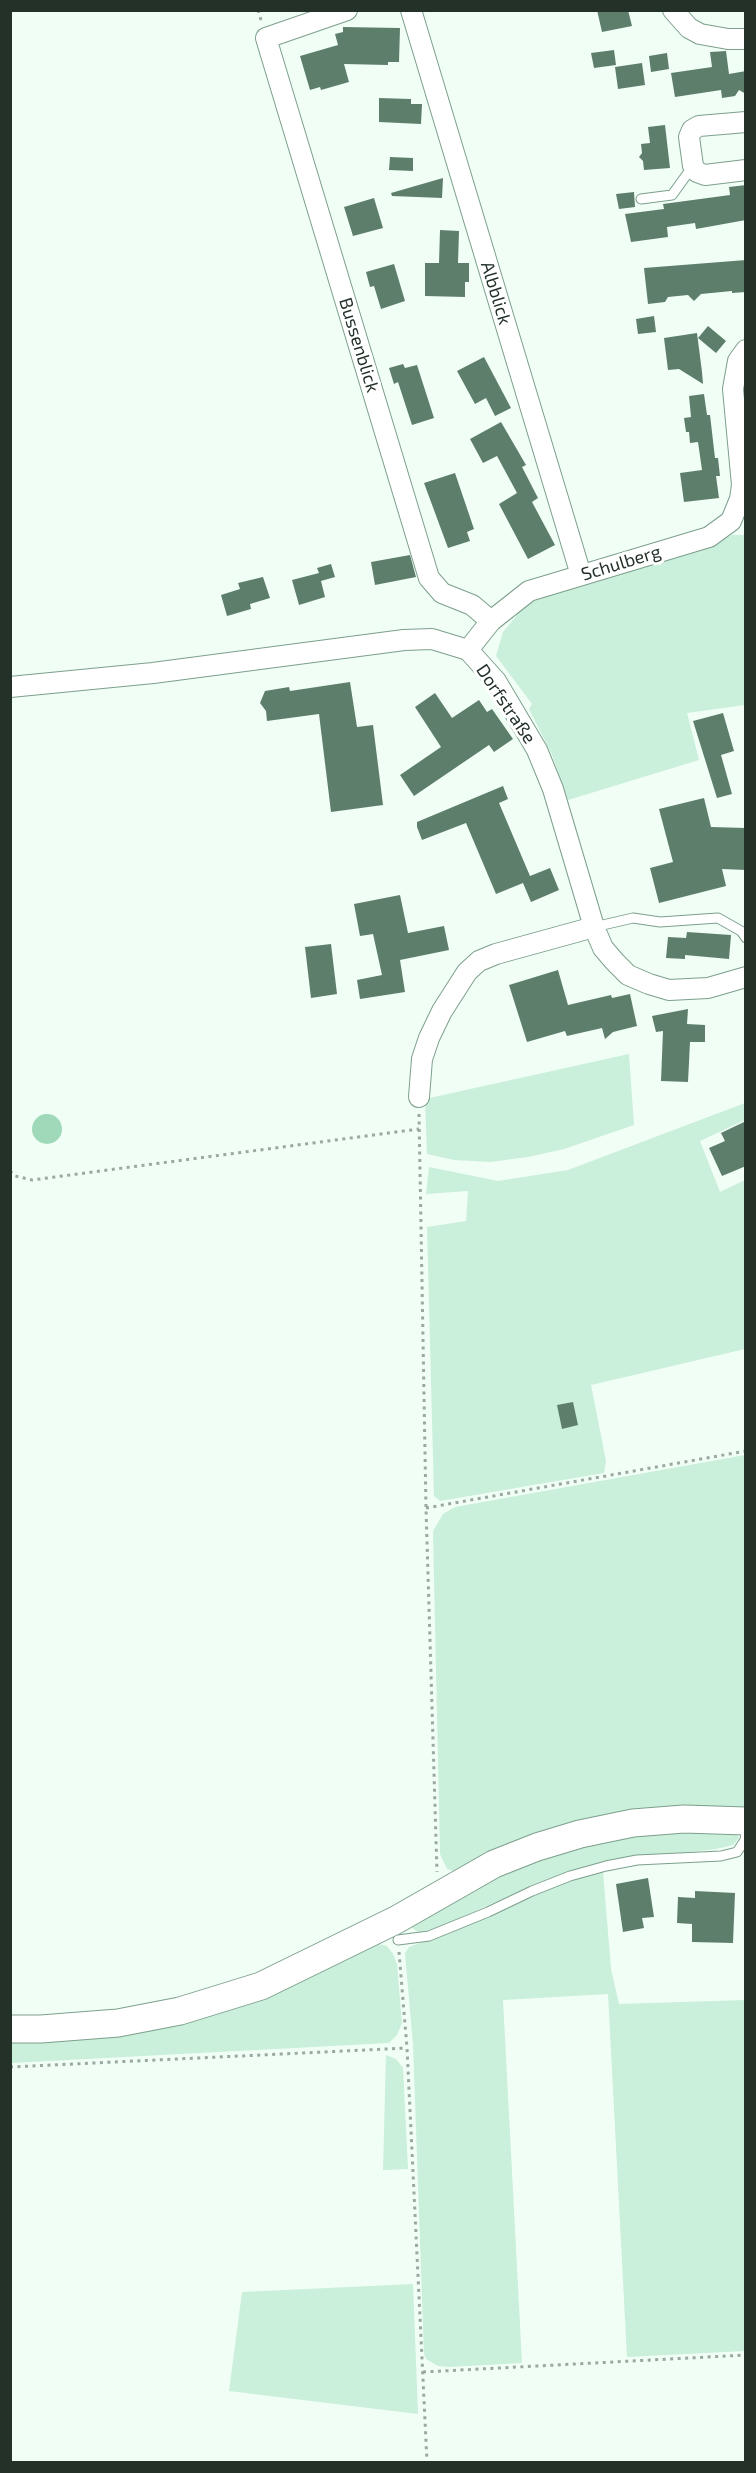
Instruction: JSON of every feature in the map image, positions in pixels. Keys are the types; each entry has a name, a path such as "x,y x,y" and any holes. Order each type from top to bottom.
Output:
{"street":[{"name":"Bussenblick","path":"347,10 266,38 429,578 442,593 472,605 491,621"},
{"name":"Albblick","path":"411,10 581,575"},
{"path":"673,10 689,27 700,34 728,39 746,39"},
{"path":"746,122 699,126 692,130 689,137 693,166 697,172 705,175 746,170"},
{"name":"Schulberg","path":"468,650 491,621 529,591 709,537 731,521 740,499 743,460 733,389 738,361 746,351"},
{"name":"Dorfstraße","path":"10,687 153,674 404,640 432,639 468,650 498,685 537,750 553,789 594,927 603,948 615,963 628,975 669,990 708,988 746,977"},
{"path":"419,1097 422,1059 429,1038 442,1011 467,972 479,961 496,954 594,927"},
{"path":"10,2029 118,2023 180,2011 261,1986 396,1920 494,1864 537,1847 580,1834 633,1822 684,1819 746,1821"}],"lane":[{"path":"641,199 672,195 693,166"},
{"path":"594,927 633,918 660,922 718,918 741,932 746,938"},
{"path":"398,1940 429,1936 488,1912 532,1890 606,1866 637,1860 721,1856 737,1852 745,1840 746,1831"}],"path":[{"path":"419,1097 426,1508 437,1895"},
{"path":"10,1171 15,1176 32,1180 419,1129"},
{"path":"426,1508 746,1451"},
{"path":"398,1940 407,2048 427,2463"},
{"path":"10,2067 407,2048"},
{"path":"423,2372 746,2355"}],"shaded area":[{"path":"732,535 745,535 745,705 687,713 699,760 568,800 552,755 529,709 532,704 496,656 503,632 518,614 519,609 533,598 711,547"},
{"path":"629,1054 634,1125 564,1149 528,1157 490,1162 454,1160 427,1154 425,1099"},
{"path":"745,1103 745,1120 700,1141 720,1192 745,1180 745,1349 591,1385 606,1461 604,1473 440,1501 434,1496 427,1227 466,1221 468,1191 426,1194 429,1167 498,1181 568,1170"},
{"path":"47,1114 53,1115 61,1123 61,1135 53,1143 47,1144 41,1143 33,1135 32,1129 33,1123 41,1115"},
{"path":"745,1455 745,1813 456,1872 447,1869 440,1854 433,1531 443,1514 455,1507"},
{"path":"644,1831 737,1833 739,1838 733,1845 716,1849 603,1862 577,1869 543,1881 435,1929 418,1932 411,1927 414,1921 538,1855"},
{"path":"603,1871 611,1969 619,2004 745,2000 745,2351 627,2357 608,1994 503,2000 522,2363 438,2366 426,2359 424,2354 413,2044 405,1953 409,1947 535,1893 574,1878"},
{"path":"375,1943 387,1946 397,1964 402,2023 397,2035 389,2043 11,2063 10,2038 60,2036"},
{"path":"386,2055 396,2059 403,2068 408,2169 383,2170"},
{"path":"413,2284 418,2414 229,2391 242,2292"}],"building":[{"path":"597,10 628,10 632,26 602,32"},
{"path":"343,27 400,28 399,62 388,62 388,65 344,64 349,82 321,90 320,87 310,90 300,56 338,45 335,34 343,32"},
{"path":"614,50 616,65 594,68 591,53"},
{"path":"726,51 729,74 746,71 746,94 739,90 735,96 722,98 721,90 675,97 671,73 712,67 710,52"},
{"path":"667,53 669,69 651,72 649,56"},
{"path":"642,63 645,85 618,89 615,67"},
{"path":"379,98 411,99 411,104 422,104 421,124 379,122"},
{"path":"665,125 670,168 644,170 643,161 639,157 642,153 641,144 650,143 648,127"},
{"path":"390,157 413,158 413,171 389,170"},
{"path":"443,178 442,198 392,196 391,193"},
{"path":"746,185 746,220 696,229 695,223 667,227 668,237 631,242 625,214 664,209 663,204 730,195 729,187"},
{"path":"634,192 635,207 619,209 616,194"},
{"path":"374,198 383,228 353,236 344,207"},
{"path":"440,230 459,231 458,263 469,263 469,282 465,282 465,297 425,296 425,263 439,263"},
{"path":"746,260 746,292 701,294 694,301 688,295 668,297 665,302 648,304 644,268"},
{"path":"394,264 405,301 381,309 374,286 370,287 366,272"},
{"path":"654,316 656,332 638,334 636,319"},
{"path":"708,326 726,341 716,353 698,338"},
{"path":"697,333 703,384 679,369 668,370 664,338"},
{"path":"484,357 511,408 495,416 486,398 475,404 457,371"},
{"path":"403,364 405,368 417,365 434,418 412,425 398,382 394,384 389,368"},
{"path":"704,394 707,415 710,415 715,458 718,458 720,476 716,476 719,498 684,502 680,473 702,470 698,442 690,443 684,418 691,417 689,396"},
{"path":"501,422 526,465 522,467 538,498 532,502 555,545 528,559 499,504 517,493 497,456 483,463 470,439"},
{"path":"455,473 474,529 467,532 470,541 448,548 424,483"},
{"path":"410,555 416,577 375,585 371,562"},
{"path":"331,564 335,577 321,581 325,597 299,605 292,580 319,573 317,568"},
{"path":"263,577 270,598 250,604 251,609 227,616 221,595 240,589 238,583"},
{"path":"350,682 357,727 373,725 383,805 331,812 319,714 267,721 266,711 260,703 265,691 289,687 290,691"},
{"path":"435,693 452,718 479,700 487,712 492,709 513,739 494,752 489,745 414,796 400,775 441,747 415,707"},
{"path":"723,713 734,751 721,755 732,794 717,798 693,721"},
{"path":"503,786 508,799 499,803 530,876 550,868 559,890 531,902 523,883 496,894 466,823 422,840 417,827 417,822"},
{"path":"704,798 711,827 746,828 746,870 722,869 726,886 659,903 650,868 673,862 659,809"},
{"path":"400,895 408,933 444,926 449,950 400,960 405,992 360,999 357,980 382,975 373,934 360,936 354,904"},
{"path":"687,932 731,935 729,959 685,955 685,959 666,958 668,937 686,938"},
{"path":"331,944 337,994 311,998 305,947"},
{"path":"558,970 568,1005 611,995 612,998 630,994 637,1026 613,1032 605,1039 602,1028 567,1036 565,1031 527,1042 509,985"},
{"path":"688,1009 687,1024 705,1025 705,1042 690,1042 688,1082 661,1081 663,1031 656,1032 652,1016"},
{"path":"746,1121 746,1166 722,1176 709,1148 725,1141 721,1133"},
{"path":"573,1402 578,1425 562,1429 557,1405"},
{"path":"648,1878 654,1917 642,1918 644,1928 623,1932 616,1884"},
{"path":"695,1891 735,1893 733,1943 692,1942 692,1924 677,1923 678,1897 695,1898"}]}
